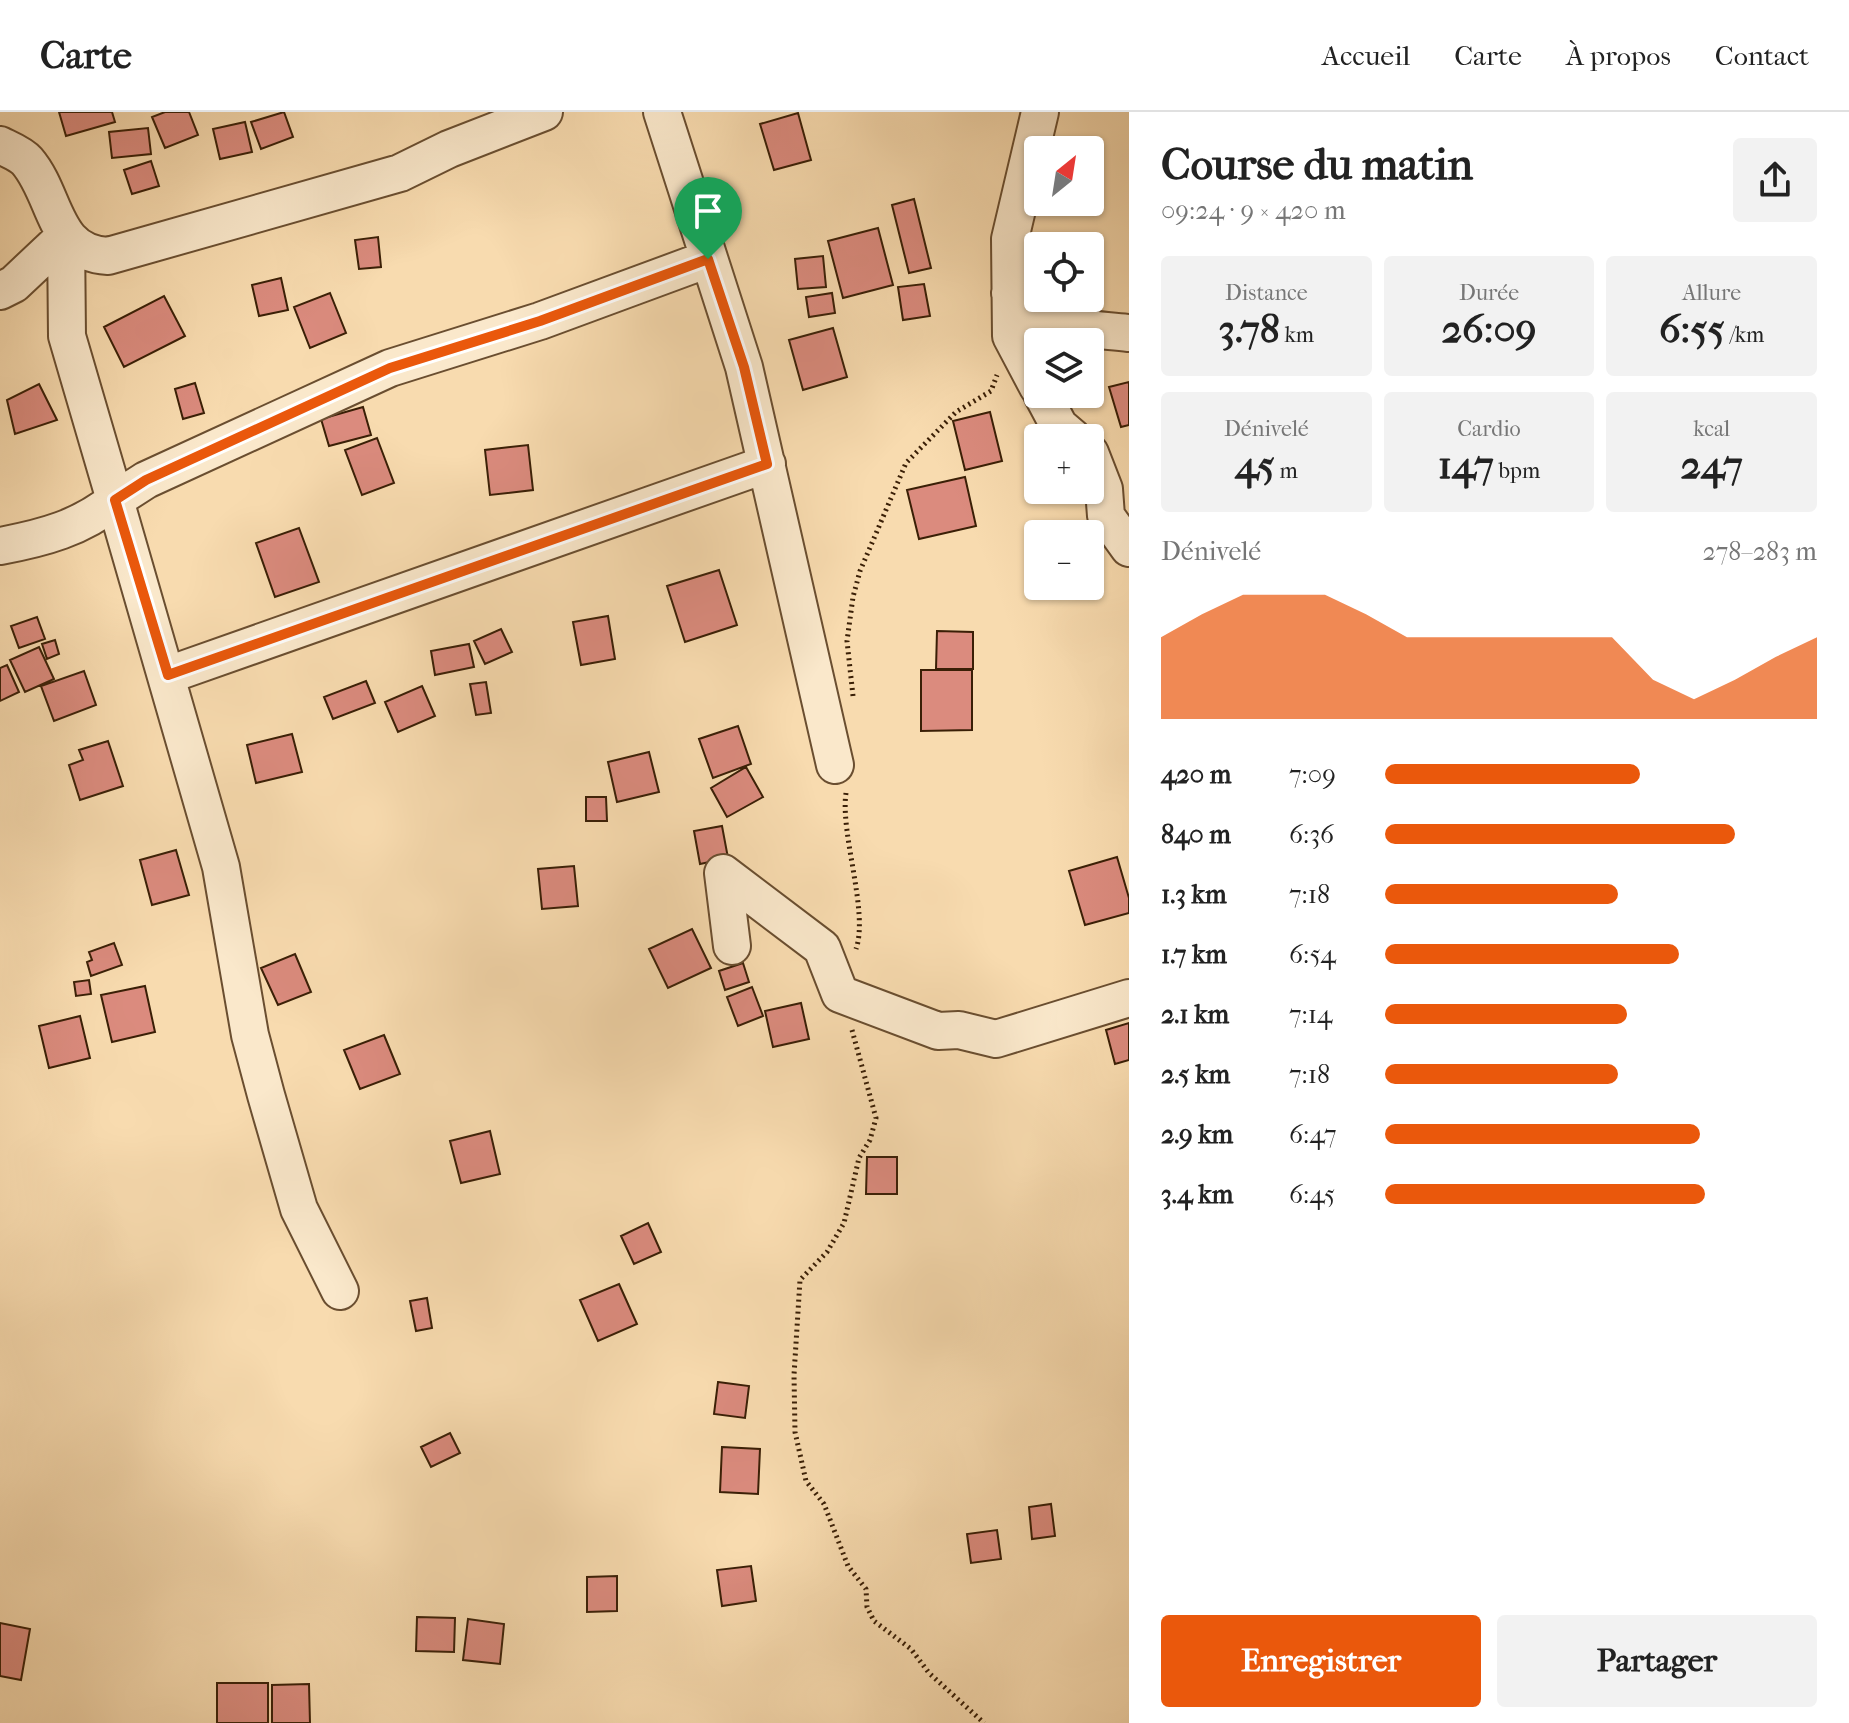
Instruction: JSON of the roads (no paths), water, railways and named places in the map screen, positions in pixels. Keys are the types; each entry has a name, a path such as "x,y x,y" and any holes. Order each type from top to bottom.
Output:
{"street":[{"path":"0,145 26,160 66,235 80,251 96,255 138,249 171,236 400,173 544,112"},
{"path":"662,112 744,367 835,765"},
{"path":"1024,361 1011,336 1010,239 1040,112"},
{"path":"0,291 14,284 66,235"},
{"path":"66,235 67,336 168,675 221,867 250,1035 266,1095 299,1209 340,1291"},
{"path":"0,546 67,530 92,518 146,480 390,368 540,321 708,259"},
{"path":"1010,293 1024,310 1050,323 1129,333"},
{"path":"168,675 767,464"},
{"path":"1104,489 1106,516 1129,548"},
{"path":"732,946 723,873 822,948 840,994 938,1031 959,1030 996,1039 1129,998"}]}
